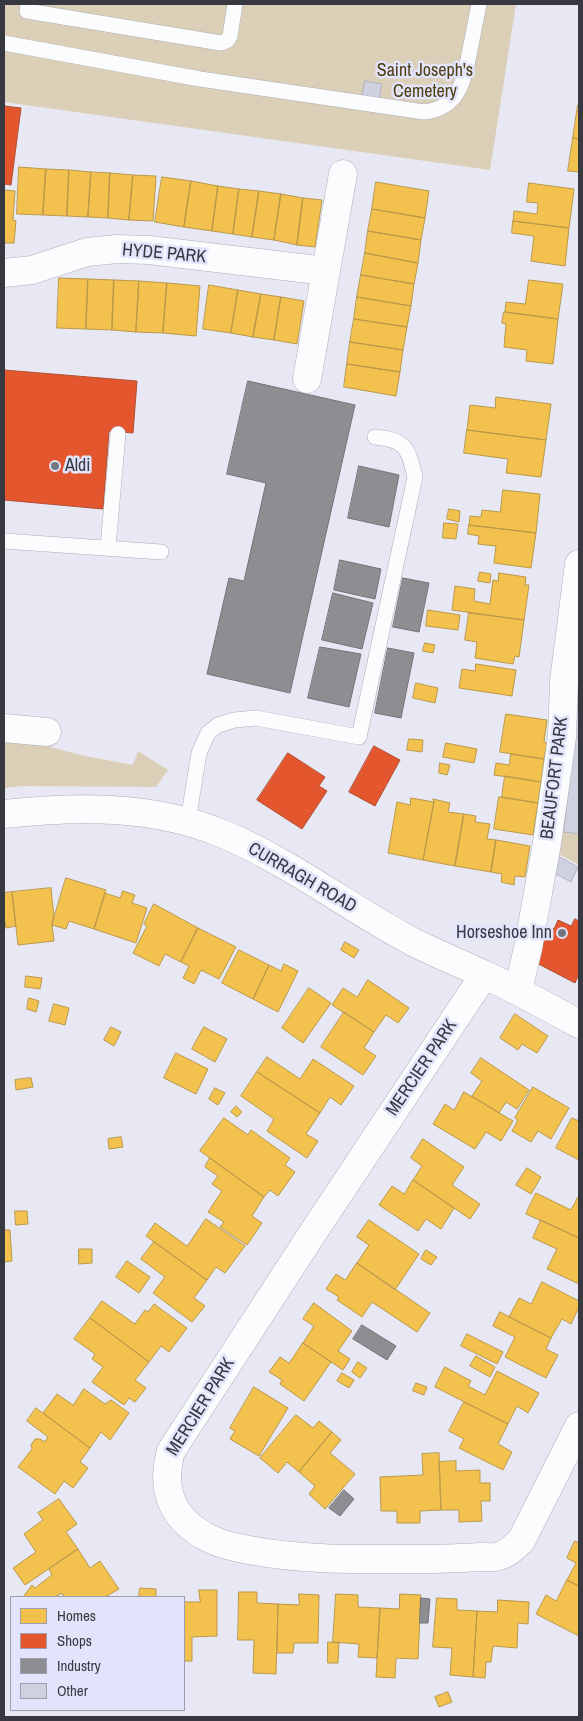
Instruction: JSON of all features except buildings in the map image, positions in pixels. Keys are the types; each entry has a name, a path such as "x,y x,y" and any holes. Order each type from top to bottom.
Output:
{"street":[{"path":"307,378 343,174"},
{"name":"HYDE PARK","path":"4,273 32,270 87,252 117,249 149,250 326,271"},
{"name":"BEAUFORT PARK","path":"518,991 547,844 562,737 564,681 579,564"},
{"path":"4,728 47,732"},
{"name":"CURRAGH ROAD","path":"4,814 41,810 82,809 143,812 188,821 224,834 414,942 518,991 579,1024"},
{"name":"MERCIER PARK","path":"484,975 323,1217 171,1451 166,1475 168,1494 180,1517 202,1535 214,1541 270,1554 387,1559 500,1556 521,1541 579,1426"}],"lane":[{"path":"28,4 27,11 221,43 228,40 230,36 235,4"},
{"path":"4,43 200,80 424,112 446,105 459,90 464,78 478,4"},
{"path":"108,547 118,434"},
{"path":"188,821 199,753 208,733 218,725 234,720 256,718 358,736 415,477 409,454 398,441 375,437"},
{"path":"4,541 161,552"}],"green space":[{"name":"Saint Joseph's Cemetery","path":"4,4 516,4 490,170 4,102"},
{"path":"579,660 579,865 555,852"},
{"path":"4,741 50,747 133,765 138,751 168,770 156,787 24,786 4,788"}],"place":[{"name":"Aldi","path":"55,466"},
{"name":"Horseshoe Inn","path":"562,933"}]}
